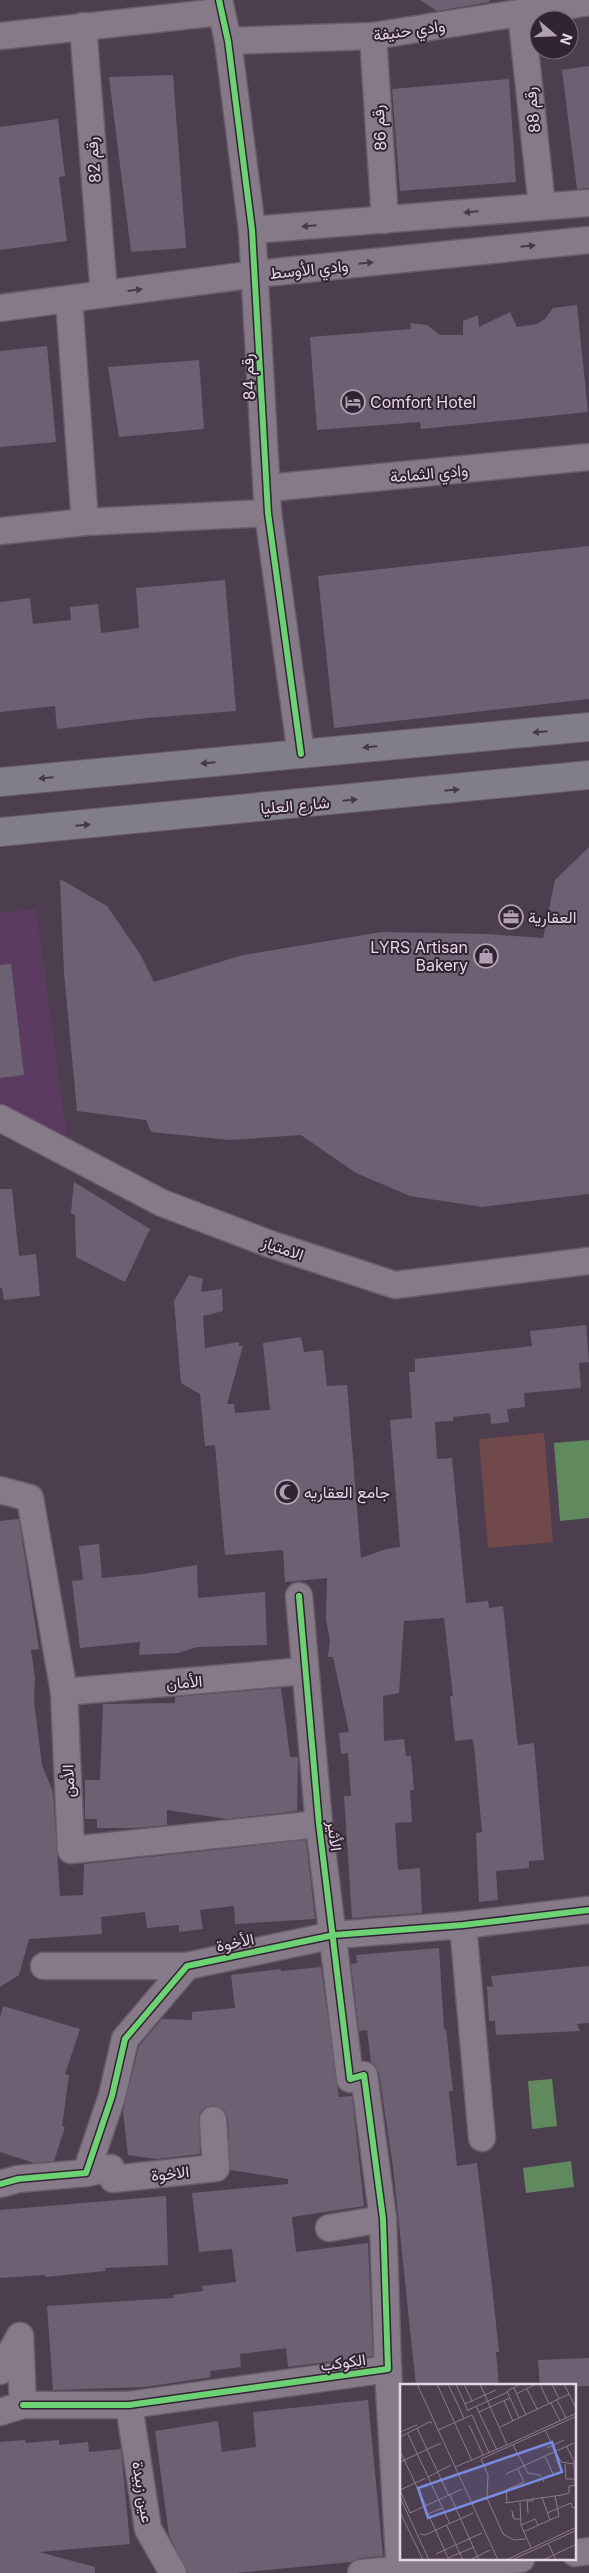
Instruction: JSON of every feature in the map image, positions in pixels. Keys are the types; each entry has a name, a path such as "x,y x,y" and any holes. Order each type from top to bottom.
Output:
{"main road":[{"path":"0,782 589,727"},
{"name":"شارع العليا","path":"0,832 589,775"}],"street":[{"name":"وادي حنيفة","path":"228,41 373,36 589,2"},
{"path":"0,36 220,6"},
{"name":"رقم 84","path":"220,6 228,41 252,230 268,500 301,754"},
{"name":"رقم 88","path":"521,13 542,206"},
{"name":"رقم 82","path":"82,26 104,294"},
{"name":"رقم 86","path":"373,36 385,220"},
{"path":"252,230 589,203"},
{"name":"وادي الأوسط","path":"0,308 256,274 589,240"},
{"path":"69,300 85,522"},
{"name":"وادي الثمامة","path":"0,531 268,500 589,457"},
{"name":"الامتياز","path":"0,1118 162,1204 270,1244 395,1285 589,1261"},
{"name":"الأمن","path":"0,1490 30,1498 64,1692 71,1850 319,1824"},
{"name":"الأثير","path":"299,1596 304,1671 319,1824 350,2079"},
{"name":"الأمان","path":"64,1692 304,1671"},
{"name":"الأخوة","path":"44,1966 187,1966 334,1935 463,1925 589,1910"},
{"path":"463,1925 482,2138"},
{"path":"6,2178 97,2164 125,2039 187,1966"},
{"name":"الكوكب","path":"11,2409 129,2405 388,2370 384,2219 364,2075 350,2079"},
{"name":"الاخوة","path":"97,2164 113,2179 216,2168 213,2120"},
{"path":"329,2228 384,2219"},
{"path":"0,2371 20,2336 11,2409"},
{"path":"388,2370 400,2572"},
{"name":"عين زبيدة","path":"129,2405 148,2529 173,2573"},
{"path":"576,2553 589,2551"},
{"path":"361,2573 400,2572 511,2560"},
{"path":"520,2560 520,2573"}],"shaded area":[{"path":"36,909 67,1136 0,1111 0,913"},
{"path":"544,1433 553,1542 488,1548 479,1439"},
{"path":"589,1440 589,1518 560,1521 554,1443"},
{"path":"552,2079 557,2126 532,2129 528,2081"},
{"path":"571,2161 574,2187 526,2193 523,2168"}],"building":[{"path":"420,0 489,0 490,2 437,11"},
{"path":"589,66 589,188 577,189 562,70"},
{"path":"173,75 186,248 131,252 109,77"},
{"path":"509,79 516,182 400,191 392,89"},
{"path":"58,119 65,176 59,177 67,241 0,250 0,127"},
{"path":"577,305 588,412 421,429 420,422 317,430 310,337 411,329 410,323 427,325 440,335 463,335 463,321 478,315 479,327 510,312 517,327 537,324 545,319 553,308"},
{"path":"47,346 56,442 0,447 0,351"},
{"path":"199,360 204,429 119,437 108,367"},
{"path":"589,546 589,699 334,728 318,576"},
{"path":"225,580 236,711 147,718 57,729 55,706 0,712 0,602 30,598 33,624 71,620 70,607 98,604 101,633 139,628 136,588"},
{"path":"589,847 589,1194 482,1207 410,1196 356,1173 301,1135 230,1140 151,1132 146,1120 77,1111 64,973 60,879 107,906 140,954 154,982 243,955 381,932 487,934 543,938 555,880"},
{"path":"11,964 24,1075 0,1078 0,965"},
{"path":"74,1182 150,1229 125,1282 76,1257 75,1215 71,1213"},
{"path":"0,1189 12,1189 19,1256 36,1254 40,1296 4,1300 2,1288 0,1288"},
{"path":"189,1275 203,1279 201,1292 222,1289 223,1311 203,1316 205,1348 239,1342 239,1346 243,1346 227,1404 234,1404 235,1413 270,1410 263,1343 301,1337 304,1352 323,1350 327,1386 347,1385 361,1558 386,1549 400,1547 390,1420 412,1418 409,1372 415,1372 415,1359 532,1346 530,1331 586,1325 589,1362 579,1363 581,1388 524,1393 525,1407 507,1409 509,1422 491,1424 490,1413 453,1417 453,1421 435,1422 437,1459 452,1458 466,1603 488,1601 489,1608 503,1606 518,1745 534,1743 544,1860 529,1861 529,1868 496,1871 498,1900 479,1902 476,1833 482,1832 474,1745 472,1739 455,1741 450,1696 453,1696 444,1618 404,1621 399,1693 383,1696 384,1741 404,1739 406,1756 411,1756 414,1790 410,1790 412,1822 395,1823 398,1870 420,1868 422,1913 352,1918 344,1796 351,1796 348,1753 341,1754 339,1733 349,1732 333,1657 328,1657 330,1640 326,1620 327,1578 285,1582 283,1550 225,1555 215,1445 205,1446 200,1394 181,1383 174,1301"},
{"path":"19,1519 39,1649 31,1650 35,1678 34,1701 42,1765 53,1792 60,1896 83,1895 84,1864 306,1840 315,1919 235,1924 234,1906 200,1910 203,1929 179,1932 179,1925 147,1928 145,1912 101,1917 102,1934 29,1939 19,1975 0,1987 0,1521"},
{"path":"99,1544 102,1578 143,1574 197,1565 198,1598 265,1592 267,1645 197,1647 178,1653 139,1655 140,1642 80,1648 72,1581 83,1580 79,1546"},
{"path":"281,1688 290,1757 298,1757 297,1811 227,1819 167,1810 167,1825 134,1828 97,1828 97,1819 85,1819 85,1780 100,1780 103,1704 175,1703 175,1697"},
{"path":"439,1948 444,2029 446,2029 453,2091 449,2091 457,2166 477,2163 499,2352 496,2352 499,2384 416,2384 393,2167 379,2073 376,2066 371,2062 367,2030 359,2031 351,1964 357,1963 356,1955"},
{"path":"589,1966 589,2023 577,2024 580,2031 496,2035 495,2021 489,2021 487,1986 493,1987 491,1976"},
{"path":"321,1967 339,2097 352,2096 364,2206 292,2217 296,2252 368,2243 373,2356 288,2367 286,2348 240,2354 241,2367 210,2371 211,2377 145,2387 53,2390 47,2306 174,2298 173,2295 203,2291 202,2286 236,2282 232,2249 199,2252 192,2193 288,2184 288,2179 230,2170 228,2119 225,2111 213,2105 204,2108 199,2114 200,2154 156,2159 128,2155 123,2111 139,2046 162,2019 192,2020 192,2012 235,2008 231,1975 281,1969 281,1971"},
{"path":"3,2006 80,2029 65,2074 69,2075 62,2126 65,2127 54,2161 34,2163 0,2152 0,2018"},
{"path":"166,2196 168,2265 105,2268 105,2271 45,2277 45,2275 0,2278 0,2210"},
{"path":"589,2358 589,2386 540,2384 538,2360"},
{"path":"368,2400 383,2556 360,2558 351,2562 236,2573 188,2573 169,2535 155,2431 218,2421 222,2452 256,2447 253,2412"},
{"path":"25,2440 26,2443 59,2440 59,2445 88,2442 89,2452 121,2449 130,2544 39,2552 95,2567 95,2573 0,2573 0,2442"}],"cycle path":[{"path":"219,0 228,41 252,230 268,513 301,754"},
{"path":"23,2405 129,2405 388,2369 383,2219 364,2075 350,2079 319,1824 299,1596"},
{"path":"0,2184 18,2179 86,2173 112,2096 125,2039 187,1966 334,1935 463,1925 589,1910"}],"place":[{"name":"Comfort Hotel","path":"353,402"},
{"name":"العقارية","path":"511,917"},
{"name":"LYRS Artisan Bakery","path":"486,956"},
{"name":"جامع العقاريه","path":"287,1492"}]}
